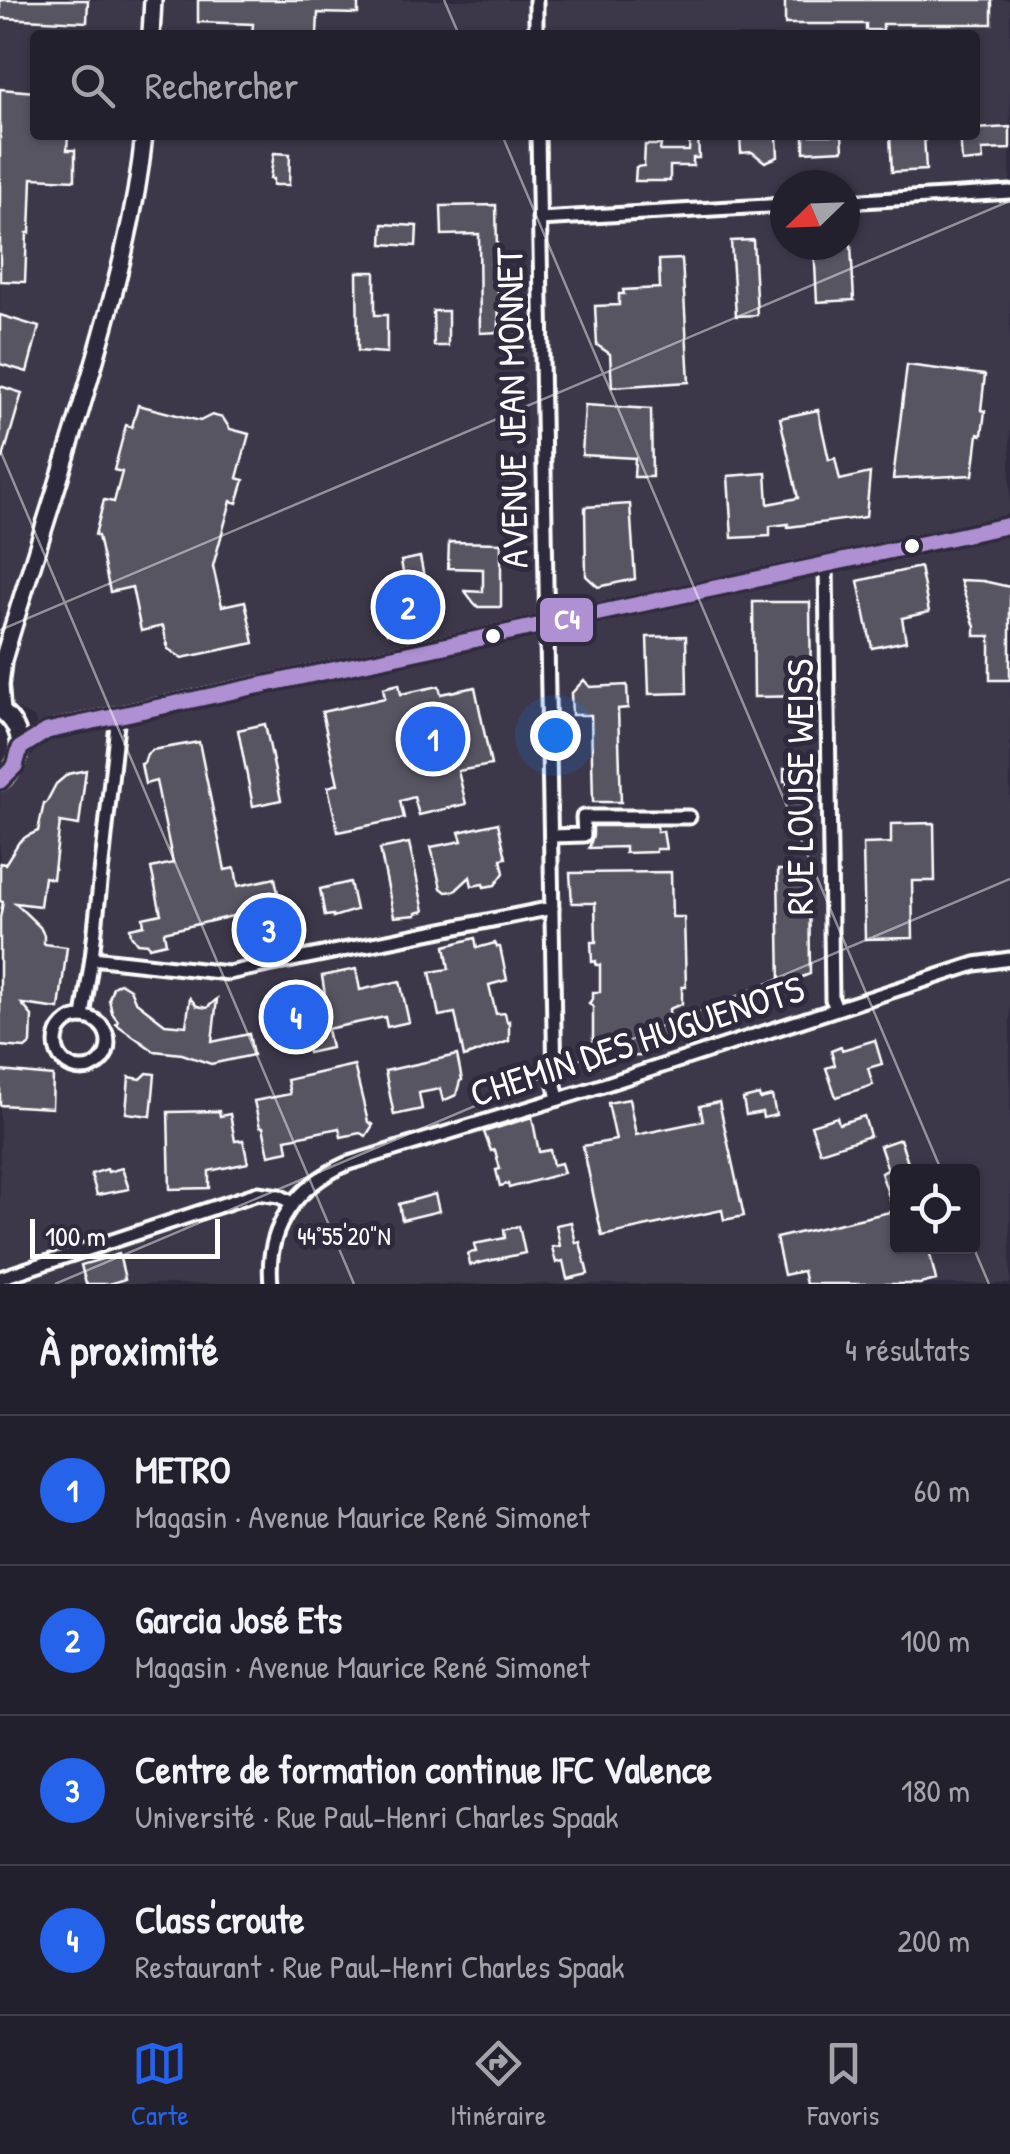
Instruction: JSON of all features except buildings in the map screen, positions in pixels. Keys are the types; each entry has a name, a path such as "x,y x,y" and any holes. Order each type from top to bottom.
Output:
{"main road":[{"path":"152,30 153,0"},
{"path":"0,780 15,766 20,748 16,726 1,710 2,663 112,304 143,140"}],"street":[{"path":"536,0 536,30"},
{"name":"AVENUE JEAN MONNET","path":"538,140 558,1099"},
{"path":"860,201 1010,192"},
{"path":"539,219 770,206"},
{"path":"20,748 47,731 118,715 1010,525"},
{"name":"RUE LOUISE WEISS","path":"826,564 832,1000 836,1008"},
{"path":"83,1017 118,715"},
{"path":"16,726 47,731"},
{"path":"551,836 584,835 584,817 689,817"},
{"path":"92,958 228,973 552,908"},
{"name":"CHEMIN DES HUGUENOTS","path":"271,1284 278,1227 293,1203 325,1173 975,964 1010,958"},
{"path":"83,1017 100,1023 108,1046 95,1066 78,1069 63,1061 57,1036 67,1021 83,1017"},
{"path":"0,1278 258,1193 293,1203"}],"shaded area":[{"path":"0,0 1010,0 1010,1284 0,1284 0,791 39,748 35,718 16,709 7,695 0,694"}],"transit line":[{"name":"C4","path":"0,781 15,766 20,748 47,731 1010,525"}],"place":[{"name":"Garcia José Ets","path":"408,607"},
{"name":"METRO","path":"433,739"},
{"name":"Centre de formation continue IFC Valence","path":"269,930"},
{"name":"Class'croute","path":"296,1017"}]}
